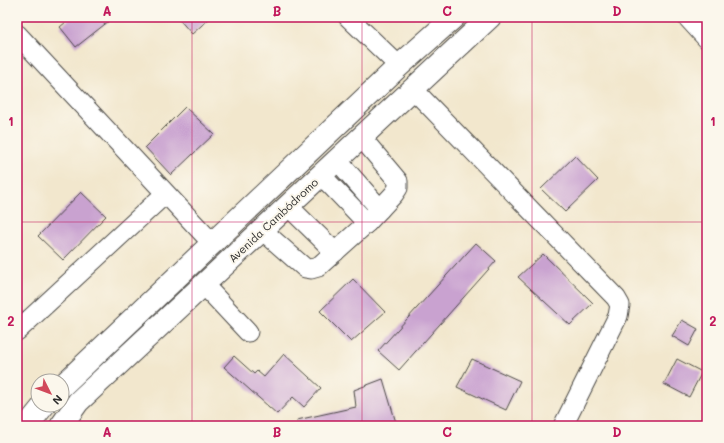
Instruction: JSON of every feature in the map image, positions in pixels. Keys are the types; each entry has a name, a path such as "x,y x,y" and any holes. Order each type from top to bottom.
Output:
{"street":[{"path":"348,17 399,66"},
{"path":"70,378 399,66 454,17"},
{"name":"Avenida Cambódromo","path":"60,426 78,402 490,17"},
{"path":"687,17 707,39"},
{"path":"17,34 213,244"},
{"path":"413,89 616,298 620,305 618,316 563,426"},
{"path":"262,230 305,268 311,270 318,267 367,223 394,194 398,188 398,181 361,137"},
{"path":"337,160 380,209"},
{"path":"321,175 367,223"},
{"path":"17,331 165,194"},
{"path":"288,206 335,252"},
{"path":"204,284 248,332"},
{"path":"17,416 27,426 38,413"}],"building":[{"path":"72,17 114,17 76,47 60,27"},
{"path":"177,17 211,17 192,34"},
{"path":"185,107 214,134 171,175 145,147"},
{"path":"575,156 598,180 565,212 541,189"},
{"path":"81,192 106,216 63,260 38,236"},
{"path":"476,243 496,261 399,370 378,351"},
{"path":"543,254 593,303 570,325 518,277"},
{"path":"353,279 385,312 351,342 320,311"},
{"path":"682,320 698,329 689,346 672,336"},
{"path":"284,354 321,388 304,407 293,397 277,414 224,367 234,356 254,374 257,371 264,377"},
{"path":"472,359 520,381 506,410 457,387"},
{"path":"677,359 702,372 689,397 664,384"},
{"path":"383,379 397,426 298,426 297,420 356,407 354,390"}]}
